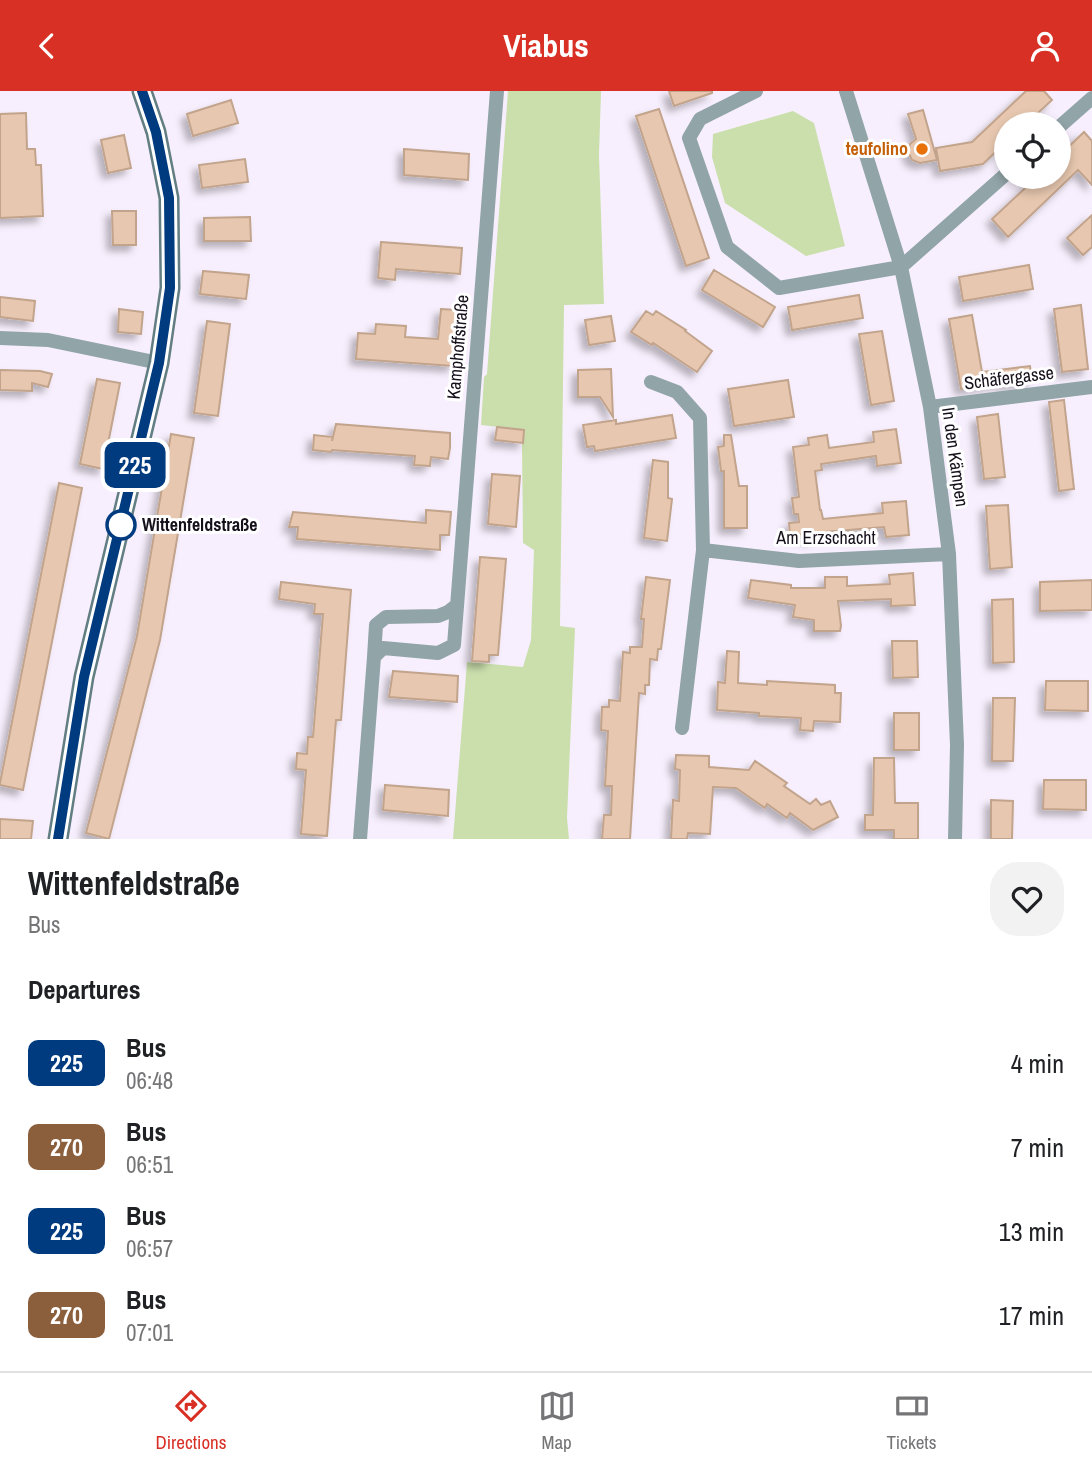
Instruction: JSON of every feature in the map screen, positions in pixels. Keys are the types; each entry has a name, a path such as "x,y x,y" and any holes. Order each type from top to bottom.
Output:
{"street":[{"path":"58,839 84,677 159,363 170,288 169,198 156,132 142,91"},
{"name":"Kamphoffstraße","path":"374,657 383,648 438,653 454,645 498,91"},
{"path":"756,91 700,120 689,138 727,247 779,288 901,267 994,185"},
{"name":"In den Kämpen","path":"846,91 901,267 930,407 949,554 957,745 955,839"},
{"path":"1071,116 1092,98"},
{"path":"0,338 48,340 159,363"},
{"path":"651,382 677,392 700,418 704,550 682,728"},
{"name":"Schäfergasse","path":"930,407 1092,387"},
{"name":"Am Erzschacht","path":"704,550 799,561 949,554"},
{"path":"359,839 376,625 386,617 438,616 457,605"}],"green space":[{"path":"508,91 601,91 599,155 604,304 564,305 560,626 575,628 567,818 569,839 453,839 467,662 523,667 531,640 534,550 523,543 522,444 525,430 481,425"},
{"path":"793,111 814,123 845,246 806,256 725,203 712,157 713,134"}],"building":[{"path":"669,91 712,91 712,93 674,106"},
{"path":"1026,91 1044,91 1052,100 1039,112 1004,112"},
{"path":"231,100 238,123 193,136 187,114"},
{"path":"659,109 709,258 686,266 636,116"},
{"path":"923,110 937,160 920,163 912,160 908,152 910,144 916,139 908,114"},
{"path":"26,113 27,149 35,149 36,165 41,165 43,216 0,218 0,114"},
{"path":"994,121 994,153 983,164 940,171 936,148 972,142"},
{"path":"1084,132 1092,141 1092,185 1078,170 1071,177 1071,144"},
{"path":"124,135 131,168 108,173 101,140"},
{"path":"404,149 469,154 468,180 404,175"},
{"path":"245,159 248,182 202,188 199,165"},
{"path":"1024,189 1058,189 1008,237 992,219"},
{"path":"112,211 136,211 136,245 113,245"},
{"path":"1092,215 1092,247 1083,255 1067,238"},
{"path":"250,217 251,241 204,241 204,218"},
{"path":"381,242 462,248 460,274 396,269 395,280 378,278"},
{"path":"1029,265 1033,289 963,301 959,277"},
{"path":"714,270 775,307 763,327 702,290"},
{"path":"203,271 249,275 246,299 200,294"},
{"path":"859,295 863,318 792,330 788,307"},
{"path":"0,297 35,301 33,321 0,317"},
{"path":"1081,305 1088,369 1062,372 1054,309"},
{"path":"119,309 143,312 141,334 118,332"},
{"path":"441,309 456,310 453,366 356,359 358,333 375,334 376,324 406,326 405,337 438,339"},
{"path":"646,311 653,315 656,311 712,351 697,372 631,332"},
{"path":"972,315 982,372 1030,366 1032,381 1002,382 961,389 949,319"},
{"path":"611,316 615,341 589,345 585,320"},
{"path":"207,321 230,324 218,416 194,413"},
{"path":"882,331 894,401 871,405 859,334"},
{"path":"611,369 613,417 600,397 578,397 578,370"},
{"path":"0,370 52,374 48,387 32,383 32,391 0,390"},
{"path":"97,379 120,383 103,469 80,464"},
{"path":"788,380 794,417 734,426 728,389"},
{"path":"1064,400 1074,489 1059,491 1049,402"},
{"path":"998,414 1005,477 984,479 977,417"},
{"path":"672,415 676,438 595,451 594,446 587,447 583,425 616,420 616,424"},
{"path":"336,424 450,433 450,448 448,459 431,457 430,466 414,465 415,456 313,450 314,435 333,437"},
{"path":"497,427 524,430 523,443 495,440"},
{"path":"896,429 901,463 877,466 876,456 821,464 822,470 815,471 823,519 883,513 882,503 906,501 909,535 886,537 884,527 824,532 810,540 801,534 790,535 789,523 799,522 798,514 794,514 792,498 799,497 793,447 809,445 808,438 827,435 829,448 874,442 873,432"},
{"path":"171,434 194,438 160,640 109,839 86,833 137,636"},
{"path":"724,435 731,435 739,486 747,486 747,528 724,528 724,471 721,471 718,447 724,446"},
{"path":"653,460 668,462 668,498 672,499 667,541 644,538"},
{"path":"492,474 520,476 516,527 488,524"},
{"path":"59,483 82,488 23,790 0,783"},
{"path":"1008,505 1012,567 990,569 986,506"},
{"path":"426,510 451,512 449,535 440,535 440,550 297,539 298,527 289,527 293,512 426,523"},
{"path":"480,557 506,559 498,655 489,655 489,662 472,661"},
{"path":"913,573 915,605 891,606 891,599 838,601 840,631 814,631 814,620 793,617 795,605 748,598 751,580 791,585 791,588 825,588 825,577 847,577 847,586 890,584 889,575"},
{"path":"646,577 670,580 661,649 658,649 657,660 650,659 649,685 645,685 645,694 639,693 630,839 602,839 604,815 611,815 612,786 605,786 608,731 601,730 602,707 609,707 609,700 620,701 623,652 630,653 630,647 642,647 644,619 641,619"},
{"path":"1092,580 1092,610 1040,611 1040,582"},
{"path":"281,582 351,590 341,720 336,720 327,836 301,834 306,770 296,769 297,753 307,754 308,737 313,737 323,614 314,614 315,604 279,599"},
{"path":"1013,599 1014,662 993,663 992,600"},
{"path":"892,641 917,641 918,677 893,678"},
{"path":"727,651 739,652 738,683 767,685 767,681 835,685 835,693 841,693 840,722 814,721 813,731 800,730 801,718 717,710 718,682 725,683"},
{"path":"393,671 458,676 457,702 389,697"},
{"path":"1046,681 1088,681 1088,711 1045,710"},
{"path":"993,698 1015,698 1013,761 992,761"},
{"path":"894,713 919,713 919,750 894,750"},
{"path":"676,755 709,756 709,767 749,770 755,761 787,783 784,786 810,804 816,799 821,805 830,801 838,817 813,830 790,813 787,818 767,804 765,808 736,788 713,787 710,834 688,833 687,839 671,839 673,800 679,801 680,770 675,769"},
{"path":"874,758 894,758 895,803 918,803 918,839 894,839 894,830 865,830 865,815 873,815"},
{"path":"1044,780 1086,780 1086,810 1043,809"},
{"path":"385,785 449,790 448,816 383,810"},
{"path":"991,800 1013,801 1012,839 991,839"},
{"path":"0,819 33,821 31,839 0,839"}],"bus line":[{"name":"225","path":"58,839 84,677 159,363 170,288 169,198 156,132 142,91"}],"place":[{"name":"teufolino","path":"922,149"},
{"name":"Wittenfeldstraße","path":"121,525"}]}
